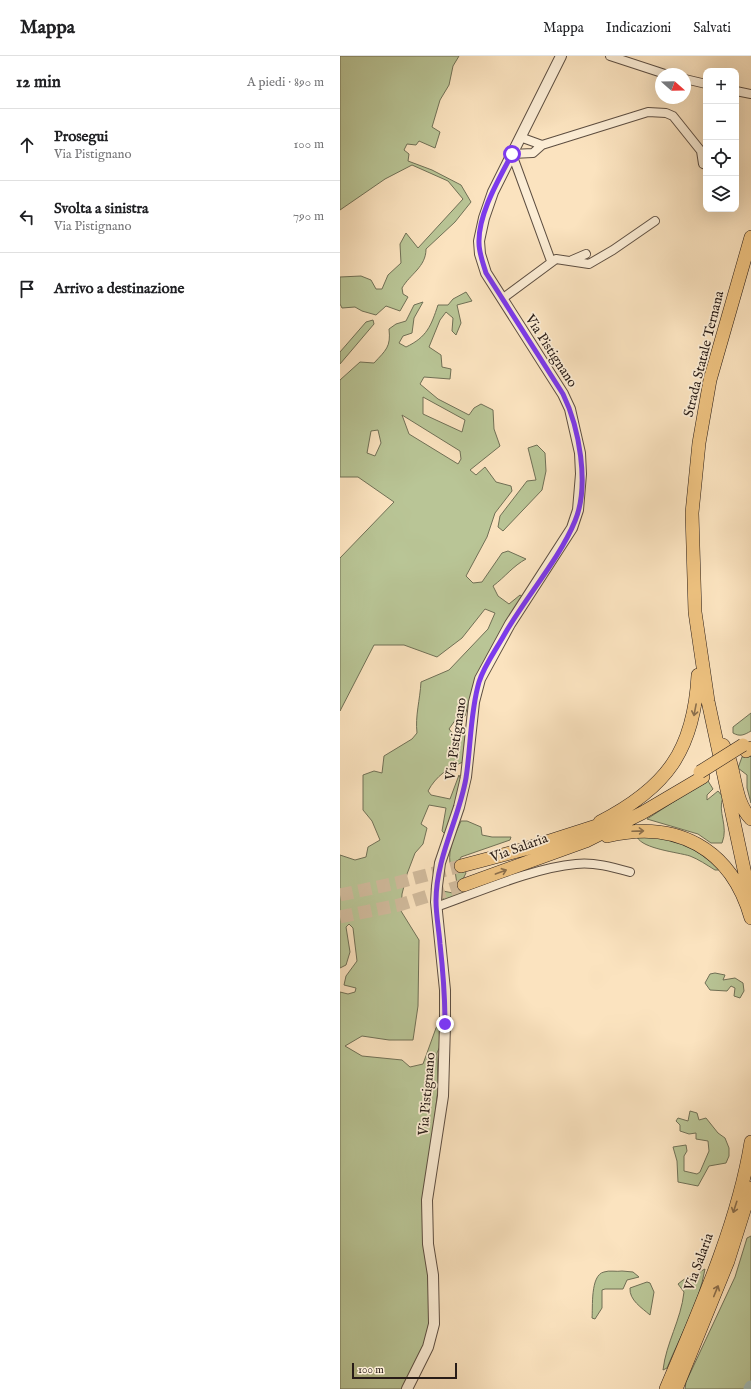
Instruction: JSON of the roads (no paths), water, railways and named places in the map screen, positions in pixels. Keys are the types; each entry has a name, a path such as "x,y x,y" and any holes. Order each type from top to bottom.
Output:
{"highway":[{"name":"Strada Statale Ternana","path":"751,237 710,380 699,443 692,513 695,612 703,670 708,701 751,902"},
{"path":"584,836 640,798 663,777 674,762 692,725 697,697 699,643"},
{"name":"Strada Statale Ternana","path":"703,670 723,745 751,876"},
{"path":"723,745 730,756 739,800 751,819"},
{"path":"584,836 642,813 748,746"},
{"path":"584,836 637,830 661,831 686,839 701,846 726,868 741,890 751,918"},
{"name":"Via Salaria","path":"461,866 525,849 584,836"},
{"name":"Via Salaria","path":"464,885 584,836"},
{"name":"Via Salaria","path":"673,1384 718,1261 739,1196 751,1142"},
{"name":"Via Salaria","path":"673,1384 728,1261 751,1188"}],"street":[{"name":"Via Pistignano","path":"407,1389 428,1347 434,1324 433,1275 428,1244 427,1200 443,1096 445,990 436,907 440,863 459,807 466,777 474,702 480,679 510,624 572,528 578,510 580,496 580,453 570,409 563,394 486,273 480,254 479,242 484,218 493,192 561,56"},
{"path":"610,56 655,71"},
{"path":"691,80 703,83"},
{"path":"739,91 751,94"},
{"path":"551,261 512,154 533,153 542,145 648,112 656,112 673,116 703,152"},
{"path":"520,137 542,145"},
{"path":"502,299 551,261 556,259 572,260 589,264 613,250 655,221"},
{"path":"572,260 586,254"},
{"path":"436,907 545,869 577,863 606,865 630,872"}],"tunnel":[{"path":"340,895 396,883 461,866"},
{"path":"340,917 399,905 464,885"}]}
